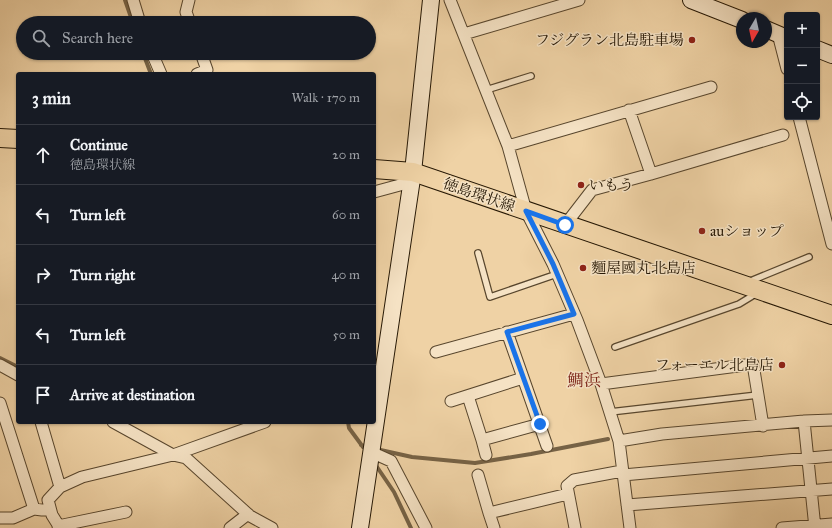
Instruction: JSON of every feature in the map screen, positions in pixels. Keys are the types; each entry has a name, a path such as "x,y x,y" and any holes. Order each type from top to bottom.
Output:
{"main road":[{"path":"0,138 16,139"},
{"name":"徳島環状線","path":"376,170 412,177 526,211 832,315"}],"street":[{"path":"133,0 138,16"},
{"path":"187,16 186,12 189,0"},
{"path":"376,402 412,177 431,0"},
{"path":"450,0 508,146 526,211 557,274 601,384 619,441 630,528"},
{"path":"464,34 579,0"},
{"path":"691,0 736,18"},
{"path":"777,34 784,58"},
{"path":"820,50 832,55"},
{"path":"155,60 160,72"},
{"path":"202,72 207,70 203,60"},
{"path":"508,146 711,87"},
{"path":"629,110 651,174"},
{"path":"800,120 832,244"},
{"path":"565,225 592,190 783,135"},
{"path":"376,191 412,177"},
{"path":"436,352 574,314"},
{"path":"507,332 547,446"},
{"path":"601,384 753,364 762,426"},
{"path":"0,365 16,374"},
{"path":"451,401 523,378"},
{"path":"468,396 486,455"},
{"path":"0,403 34,509"},
{"path":"619,441 662,434 804,421 832,420"},
{"path":"804,421 815,527"},
{"path":"42,424 60,487"},
{"path":"117,424 173,455 186,458 248,514 272,528"},
{"path":"126,512 59,527 52,515 48,500 60,487 82,477 173,455 259,424"},
{"path":"360,528 374,424"},
{"path":"482,440 540,424"},
{"path":"575,528 566,486 574,480 623,473 832,456"},
{"path":"370,458 391,461 426,528"},
{"path":"478,475 494,528"},
{"path":"627,505 832,489"},
{"path":"489,513 568,494"},
{"path":"0,518 14,518 34,509 50,509"},
{"path":"230,528 248,514"},
{"path":"782,528 815,527 832,524"}],"lane":[{"path":"486,90 531,76"},
{"path":"478,253 490,297 557,274"},
{"path":"742,284 809,257"},
{"path":"615,347 739,304 760,291"},
{"path":"610,412 758,395"}],"waterway":[{"path":"125,0 131,16"},
{"path":"146,60 150,72"},
{"path":"0,358 16,366"},
{"path":"348,424 349,428 363,447"},
{"path":"376,449 412,457 475,463 608,439"},
{"path":"361,445 369,447"},
{"path":"375,464 394,492 411,528"}],"place":[{"name":"フジグラン北島駐車場","path":"692,40"},
{"name":"いもう","path":"581,185"},
{"name":"auショップ","path":"702,231"},
{"name":"麵屋國丸北島店","path":"583,268"},
{"name":"フォーエル北島店","path":"782,365"}],"district":[{"name":"鯛浜","path":"584,380"}],"route":[{"path":"540,424 507,332 574,314 553,264 526,211 565,225"}]}
